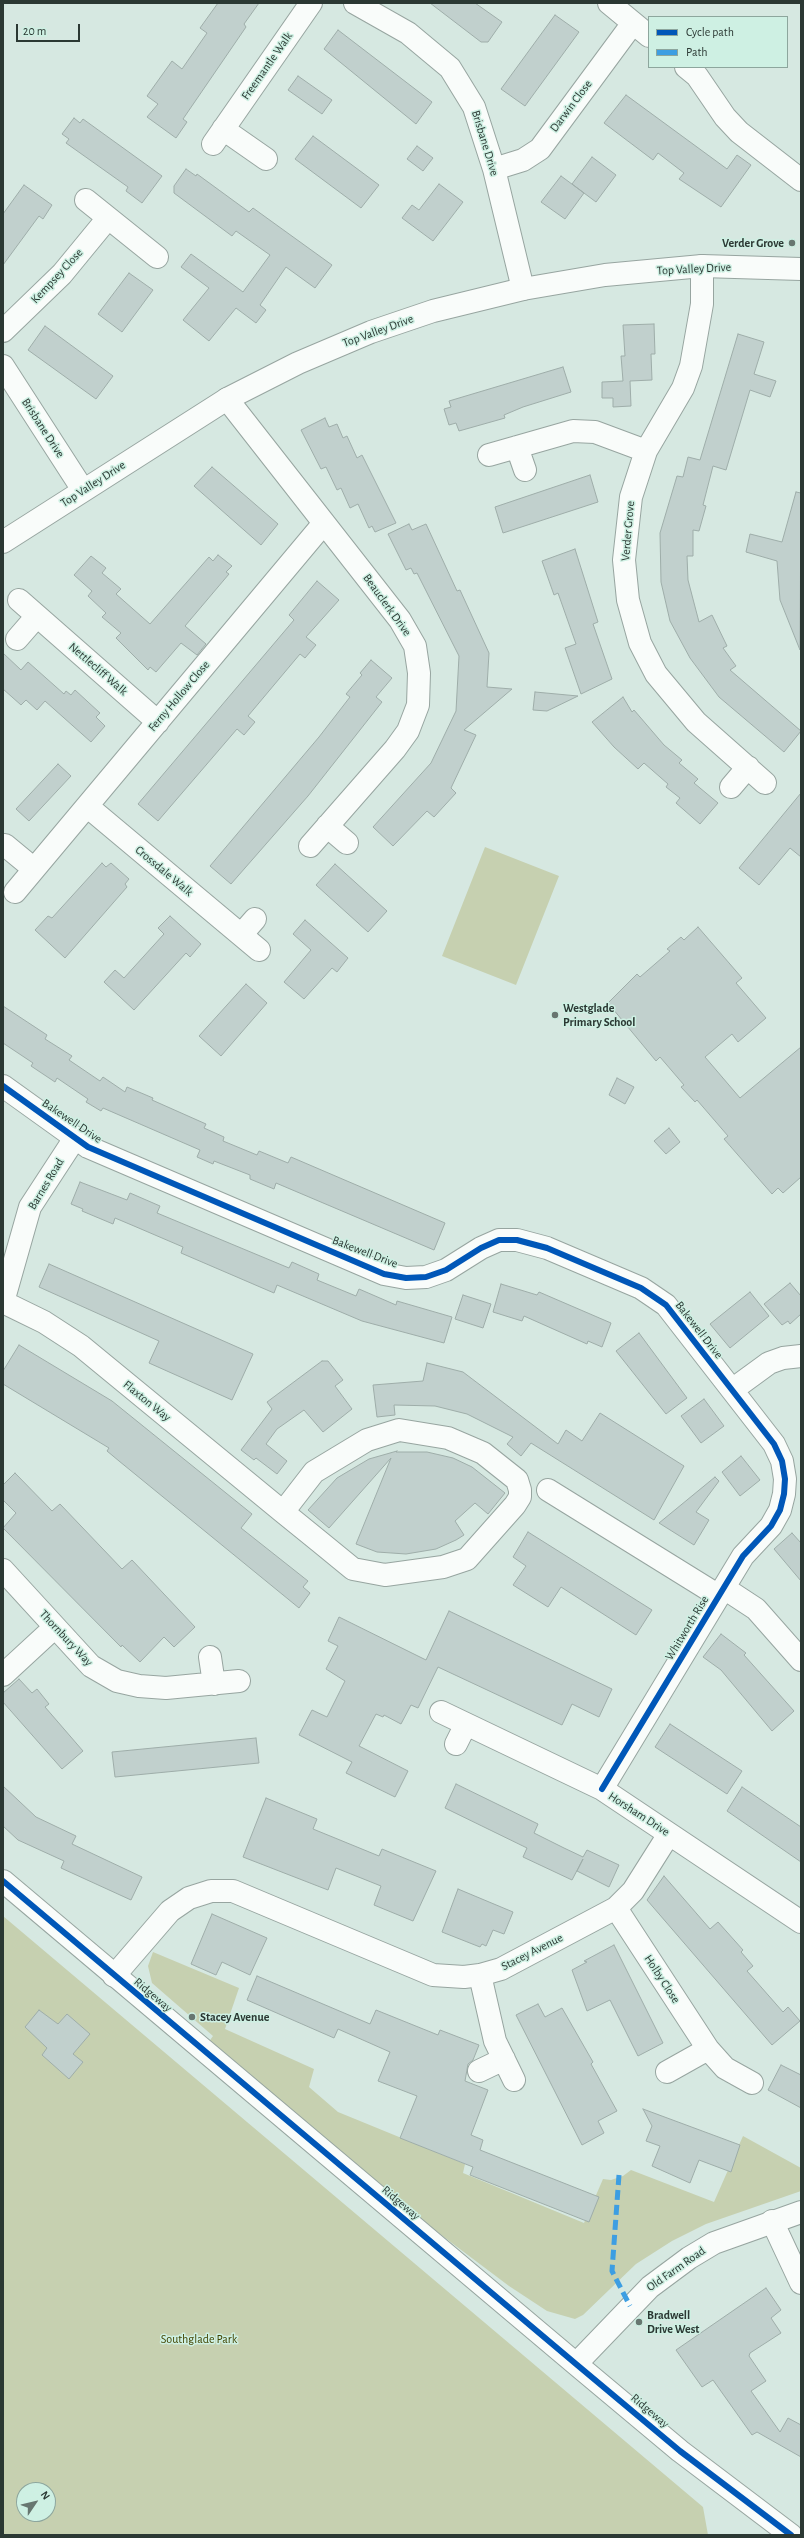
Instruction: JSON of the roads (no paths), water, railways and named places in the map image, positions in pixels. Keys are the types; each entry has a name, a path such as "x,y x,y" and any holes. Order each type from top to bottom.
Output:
{"street":[{"name":"Freemantle Walk","path":"266,159 218,136 311,3"},
{"name":"Brisbane Drive","path":"355,3 408,32 450,68 474,106 494,169 523,289"},
{"name":"Darwin Close","path":"494,169 523,160 540,149 641,30 609,3"},
{"path":"687,68 697,76 724,116 738,132 801,180"},
{"path":"86,200 157,257"},
{"name":"Kempsey Close","path":"3,331 62,274 108,218"},
{"name":"Top Valley Drive","path":"3,542 227,400 298,363 371,332 432,311 523,289 605,275 702,266 801,269"},
{"name":"Verder Grove","path":"702,266 702,304 691,366 683,388 646,451 631,497 624,560 628,600 640,643 656,674 696,722 765,783"},
{"name":"Brisbane Drive","path":"3,366 83,490"},
{"name":"Beauclerk Drive","path":"227,400 400,620 415,646 419,673 418,705 408,731 395,749 310,846"},
{"path":"490,455 573,431 595,432 646,451"},
{"path":"517,447 525,470"},
{"name":"Ferny Hollow Close","path":"15,892 324,524"},
{"name":"Nettlecliff Walk","path":"19,600 158,722"},
{"path":"17,639 37,616"},
{"path":"731,787 748,767"},
{"name":"Crossdale Walk","path":"87,806 248,927 258,950"},
{"path":"328,826 347,843"},
{"path":"5,845 34,870"},
{"name":"Bakewell Drive","path":"3,1086 88,1147 384,1274 406,1278 426,1277 446,1270 481,1248 499,1240 517,1240 547,1248 641,1288 666,1305 774,1444 782,1461 785,1479"},
{"name":"Barnes Road","path":"3,1302 30,1207 74,1138"},
{"name":"Flaxton Way","path":"3,1302 44,1322 81,1346 283,1512 353,1569 385,1575 443,1567 467,1559 515,1505 520,1497 520,1490 517,1480 483,1453 448,1438 399,1430 367,1440 314,1472 283,1512"},
{"path":"732,1390 769,1363 783,1358 801,1356"},
{"name":"Whitworth Rise","path":"602,1789 743,1556 771,1526 780,1510 785,1479"},
{"name":"Whitworth Rise","path":"555,1501 722,1592"},
{"name":"Thornbury Way","path":"3,1570 91,1666 117,1681 139,1686 166,1688 239,1681"},
{"path":"722,1592 756,1609 801,1660"},
{"path":"3,1675 55,1627"},
{"path":"210,1657 214,1684"},
{"name":"Horsham Drive","path":"441,1712 602,1789 801,1922"},
{"path":"456,1744 466,1724"},
{"name":"Stacey Avenue","path":"114,1976 170,1911 189,1898 211,1891 233,1892 433,1975 464,1977 480,1975 502,1969 616,1908 633,1891 669,1834"},
{"name":"Ridgeway","path":"3,1881 576,2364 680,2450 791,2535"},
{"name":"Holby Close","path":"616,1908 708,2049 725,2068 752,2083"},
{"path":"480,1975 495,2041 514,2080"},
{"path":"667,2072 708,2049"},
{"path":"479,2071 504,2059"},
{"name":"Old Farm Road","path":"576,2364 630,2306 669,2272 714,2243 772,2221 801,2212"},
{"path":"772,2221 801,2283"}],"place":[{"name":"Verder Grove","path":"792,243"},
{"name":"Westglade Primary School","path":"555,1015"},
{"name":"Stacey Avenue","path":"192,2017"},
{"name":"Bradwell Drive West","path":"639,2322"}],"park label":[{"name":"Southglade Park","path":"199,2339"}]}
